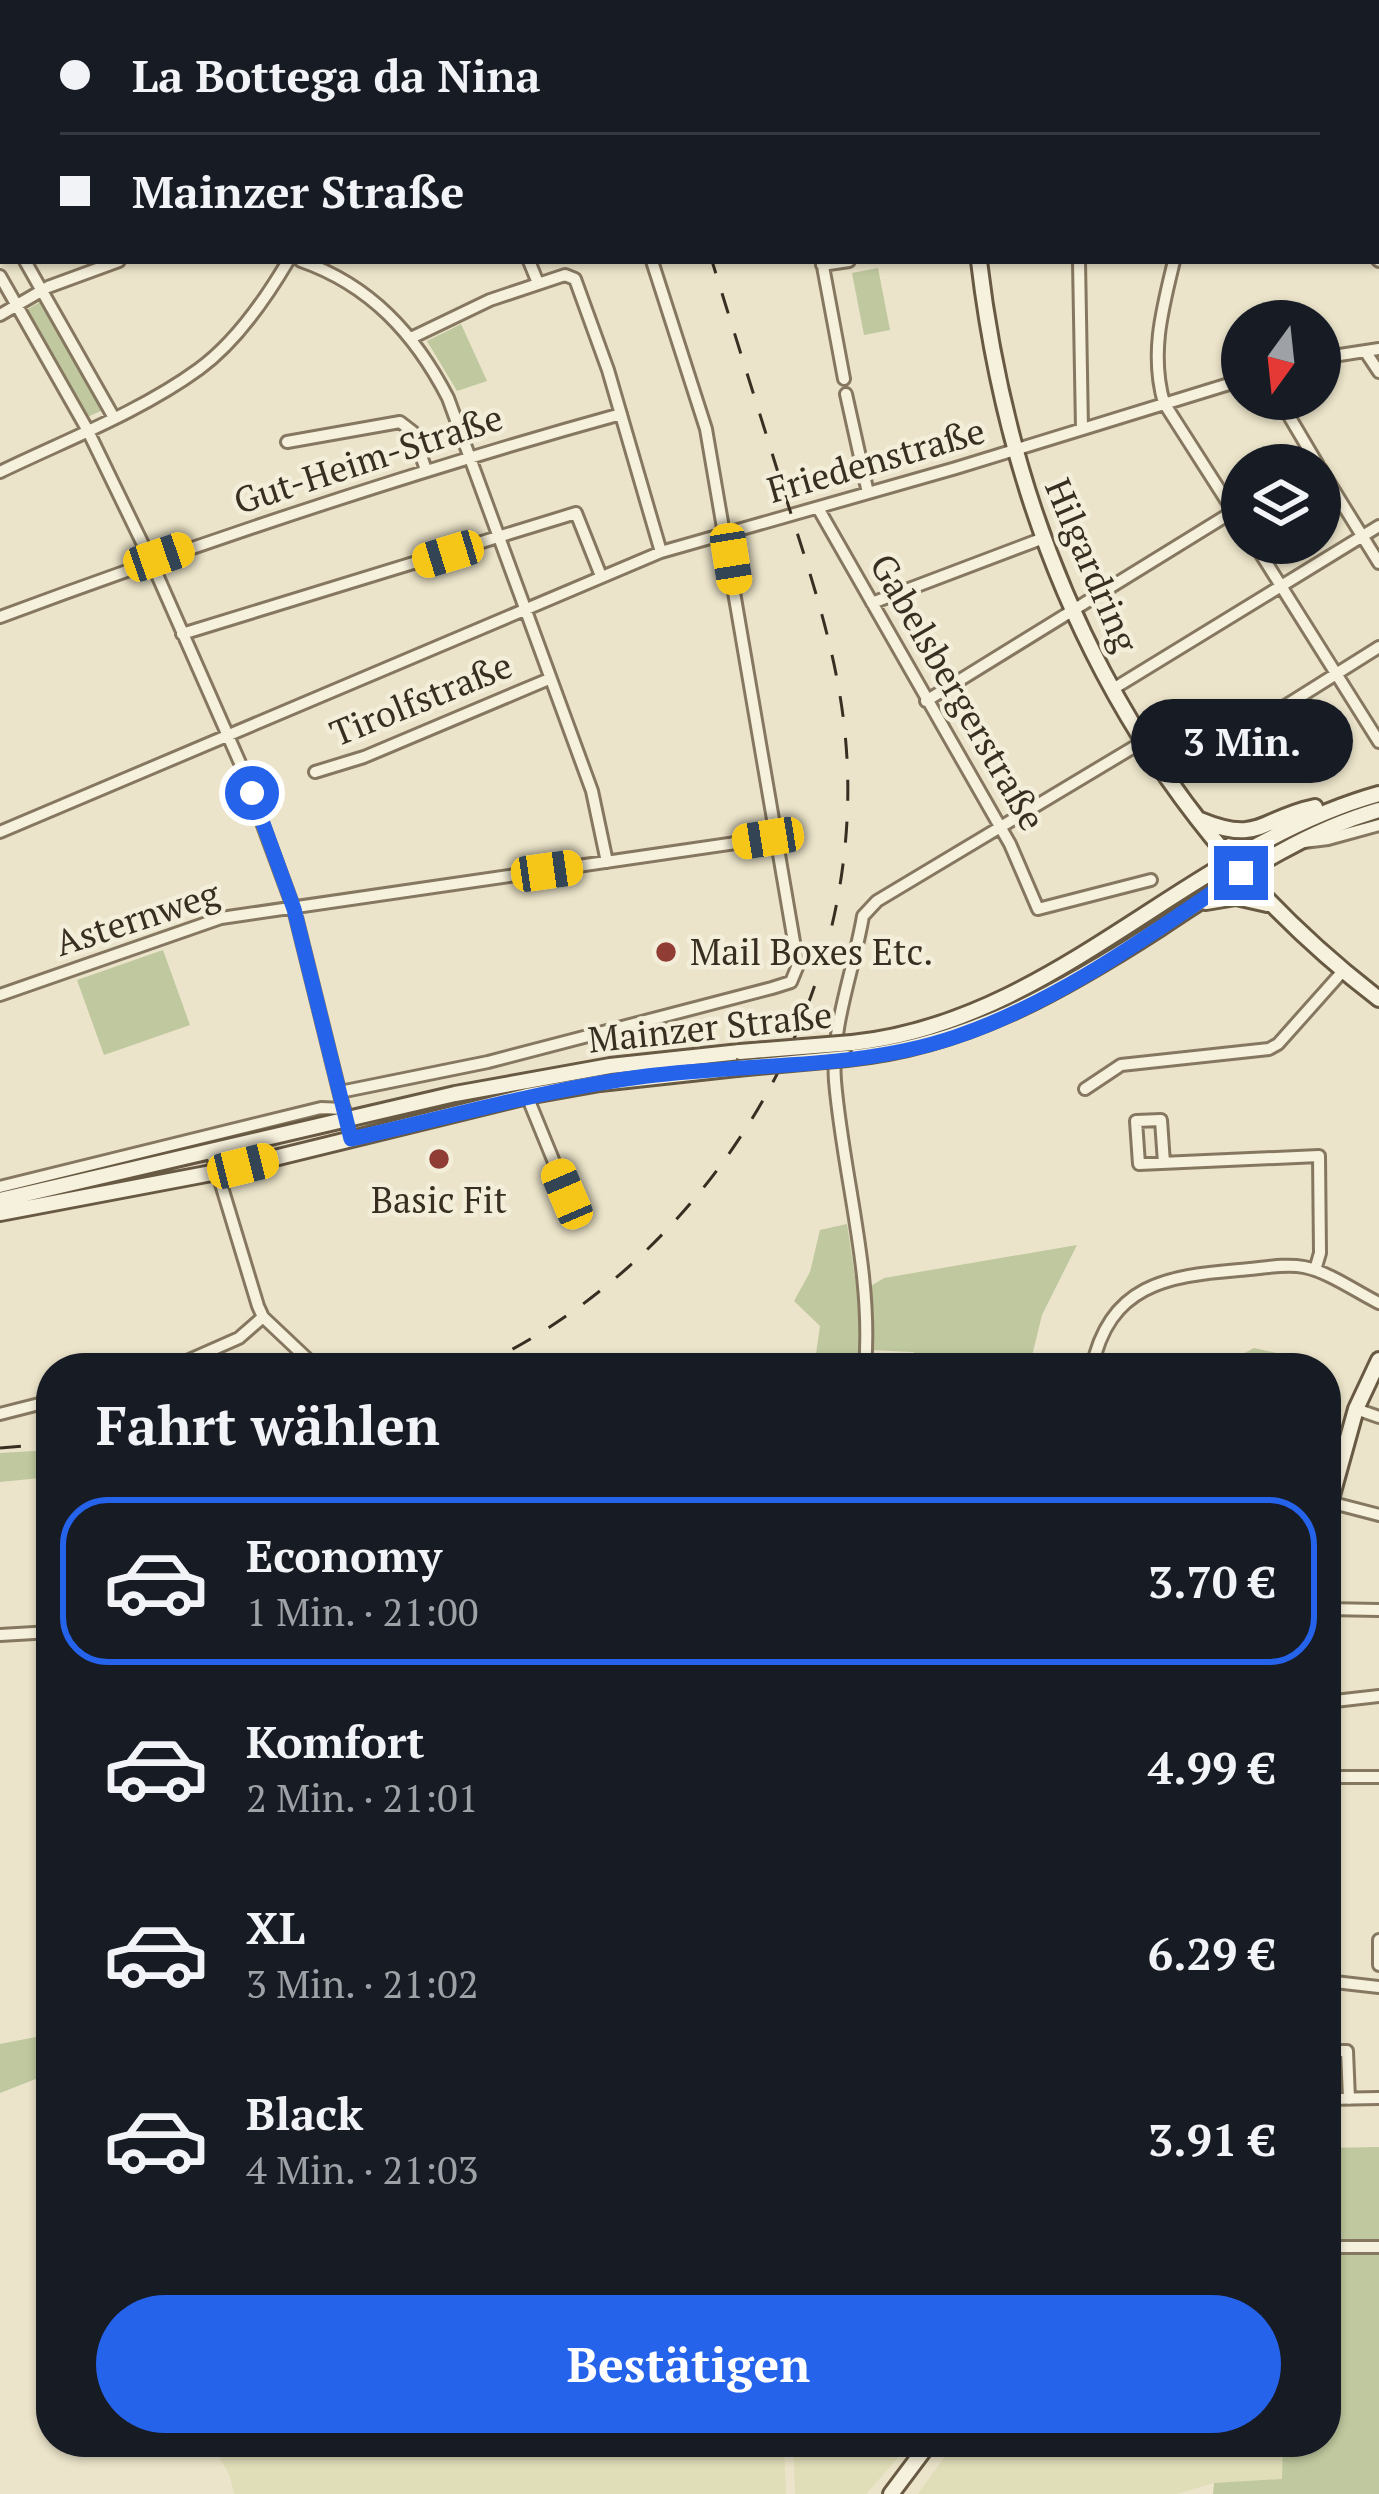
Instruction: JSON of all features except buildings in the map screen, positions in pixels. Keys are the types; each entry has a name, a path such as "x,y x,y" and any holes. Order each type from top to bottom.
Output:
{"main road":[{"name":"Hilgardring","path":"980,264 1013,451 1041,539 1113,688 1168,779 1229,860 1343,971 1379,999"},
{"name":"Mainzer Straße","path":"0,1213 217,1172 527,1096 850,1050 925,1029 981,1010 1093,950 1272,834 1338,805 1379,794"},
{"path":"1195,818 1224,830 1248,832 1307,808 1338,805"},
{"name":"Mainzer Straße","path":"0,1200 211,1151 345,1113 568,1072 740,1052 927,1045 995,1022 1076,980 1294,842 1342,820 1379,810"},
{"path":"1195,904 1236,897 1273,906"},
{"path":"1341,1463 1356,1409 1379,1360"},
{"path":"891,2494 919,2457"}],"street":[{"path":"27,264 113,416"},
{"path":"0,315 41,290 111,264"},
{"path":"0,472 202,367 237,332 286,264"},
{"name":"Tirolfstraße","path":"308,264 380,304 411,338 448,398 592,791 607,862"},
{"path":"531,264 538,283"},
{"path":"653,264 706,429 777,837"},
{"path":"822,264 844,379"},
{"path":"1079,264 1082,429"},
{"path":"1173,264 1155,358 1164,404 1221,492"},
{"path":"411,338 476,305 566,274 574,279 621,414 661,552"},
{"path":"0,276 87,429 227,736 294,909 351,1139"},
{"path":"1341,355 1372,350 1379,372"},
{"name":"Friedenstraße","path":"0,832 661,552 1221,386"},
{"path":"846,394 868,494"},
{"name":"Gut-Heim-Straße","path":"0,616 426,470 621,414"},
{"path":"287,442 400,422 413,432 426,470"},
{"path":"1341,502 1379,563"},
{"name":"Gabelsbergerstraße","path":"818,508 1024,869 1038,909 1151,880"},
{"path":"182,634 576,513 601,576"},
{"path":"926,701 1221,520"},
{"path":"1113,688 1379,526"},
{"path":"872,603 1041,539"},
{"path":"1267,564 1379,742"},
{"path":"1168,779 1379,647"},
{"name":"Tirolfstraße","path":"315,772 364,757 549,679"},
{"path":"866,1353 862,1269 835,1079 839,1029 868,908 1144,741"},
{"path":"1294,842 1328,839 1379,825"},
{"name":"Asternweg","path":"0,995 194,926 777,837"},
{"name":"Mainzer Straße","path":"340,1092 446,1072 791,982 798,965 777,837"},
{"path":"1085,1088 1121,1065 1269,1048 1288,1034 1343,971"},
{"path":"527,1096 567,1194"},
{"name":"Mainzer Straße","path":"0,1187 321,1108 345,1113"},
{"path":"1164,1163 1161,1120 1136,1121 1139,1164 1164,1163 1319,1156 1320,1253 1315,1270"},
{"path":"211,1151 263,1317 301,1353"},
{"path":"1098,1353 1111,1319 1149,1286 1182,1275 1295,1266 1315,1270 1379,1303"},
{"path":"205,1353 239,1338 263,1317"},
{"path":"0,1414 36,1405"},
{"path":"1356,1409 1379,1417"},
{"path":"1341,1511 1379,1515"},
{"path":"1341,1610 1379,1610"},
{"path":"0,1635 36,1633"},
{"path":"1341,1700 1379,1696"},
{"path":"1341,1777 1379,1778"},
{"path":"1379,1940 1379,1965"},
{"path":"1341,1983 1379,1988"},
{"path":"1341,2051 1347,2051 1348,2099"},
{"path":"1341,2099 1379,2098"},
{"path":"1341,2247 1379,2247"}],"shaded area":[{"path":"219,2457 785,2457 786,2494 234,2494"},
{"path":"794,2457 899,2457 866,2494 795,2494"},
{"path":"944,2457 1283,2457 1283,2480 1214,2483 1177,2494 918,2494"}],"green space":[{"path":"878,268 890,330 864,335 852,273"},
{"path":"42,301 103,410 85,418 26,310"},
{"path":"461,324 487,381 457,391 427,341"},
{"path":"163,950 190,1025 104,1055 77,980"},
{"path":"847,1224 862,1353 816,1353 820,1326 794,1301 810,1272 820,1230"},
{"path":"1077,1245 1042,1315 1033,1353 871,1350 866,1289 884,1278"},
{"path":"36,1451 36,1478 0,1482 0,1453"},
{"path":"36,2037 36,2079 0,2093 0,2044"},
{"path":"1379,2147 1379,2494 1213,2494 1214,2483 1282,2479 1283,2457 1341,2457 1341,2148"}],"railway":[{"path":"502,1353 561,1320 638,1258 705,1185 761,1103 804,1014 833,920 847,823 840,695 812,580 713,264"},
{"path":"0,1448 36,1445"}],"place":[{"name":"Mail Boxes Etc.","path":"666,952"},
{"name":"Basic Fit","path":"439,1159"}],"route":[{"path":"252,793 294,909 351,1139 459,1111 601,1083 865,1056 945,1040 995,1022 1054,992 1241,873"}]}
